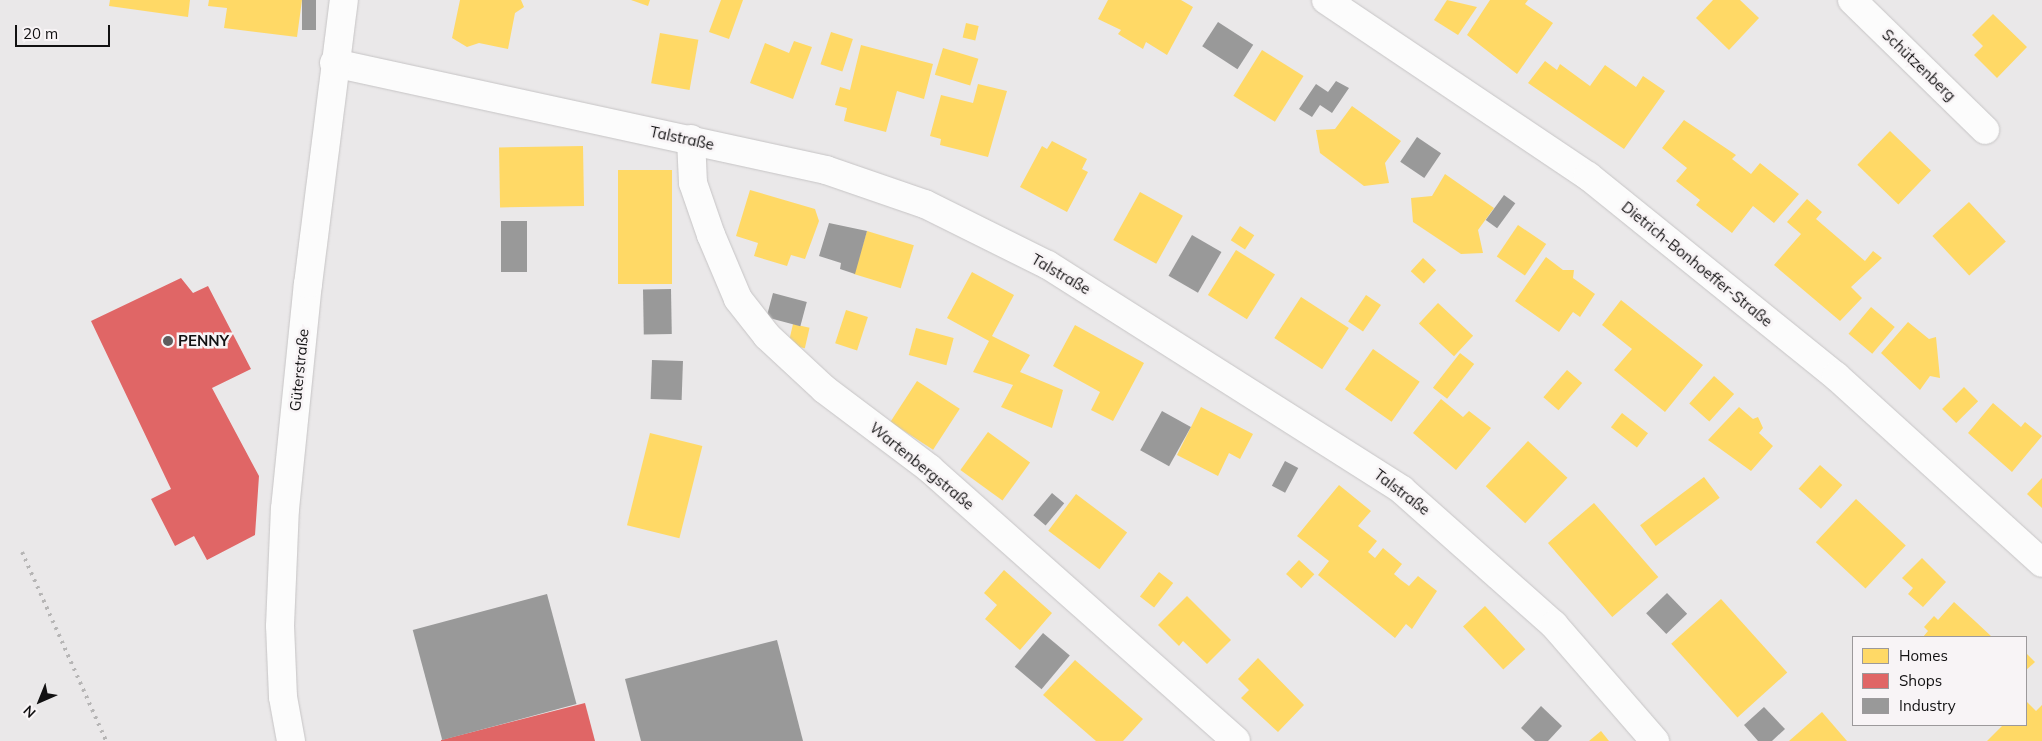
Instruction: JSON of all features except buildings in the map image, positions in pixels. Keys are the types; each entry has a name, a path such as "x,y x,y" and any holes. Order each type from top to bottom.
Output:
{"street":[{"name":"Güterstraße","path":"291,741 283,697 280,626 286,509 334,63 344,0"},
{"name":"Dietrich-Bonhoeffer-Straße","path":"1326,0 1588,176 1836,376 2042,564"},
{"name":"Schützenberg","path":"1852,0 1985,130"},
{"name":"Talstraße","path":"334,63 691,139 826,170 925,204 1048,265 1227,375 1402,490 1473,548 1554,625 1656,741"},
{"name":"Wartenbergstraße","path":"691,139 693,183 711,235 738,300 767,336 824,388 930,469 1236,741"}],"railway":[{"path":"22,552 106,741"}],"place":[{"name":"PENNY","path":"168,341"}]}
